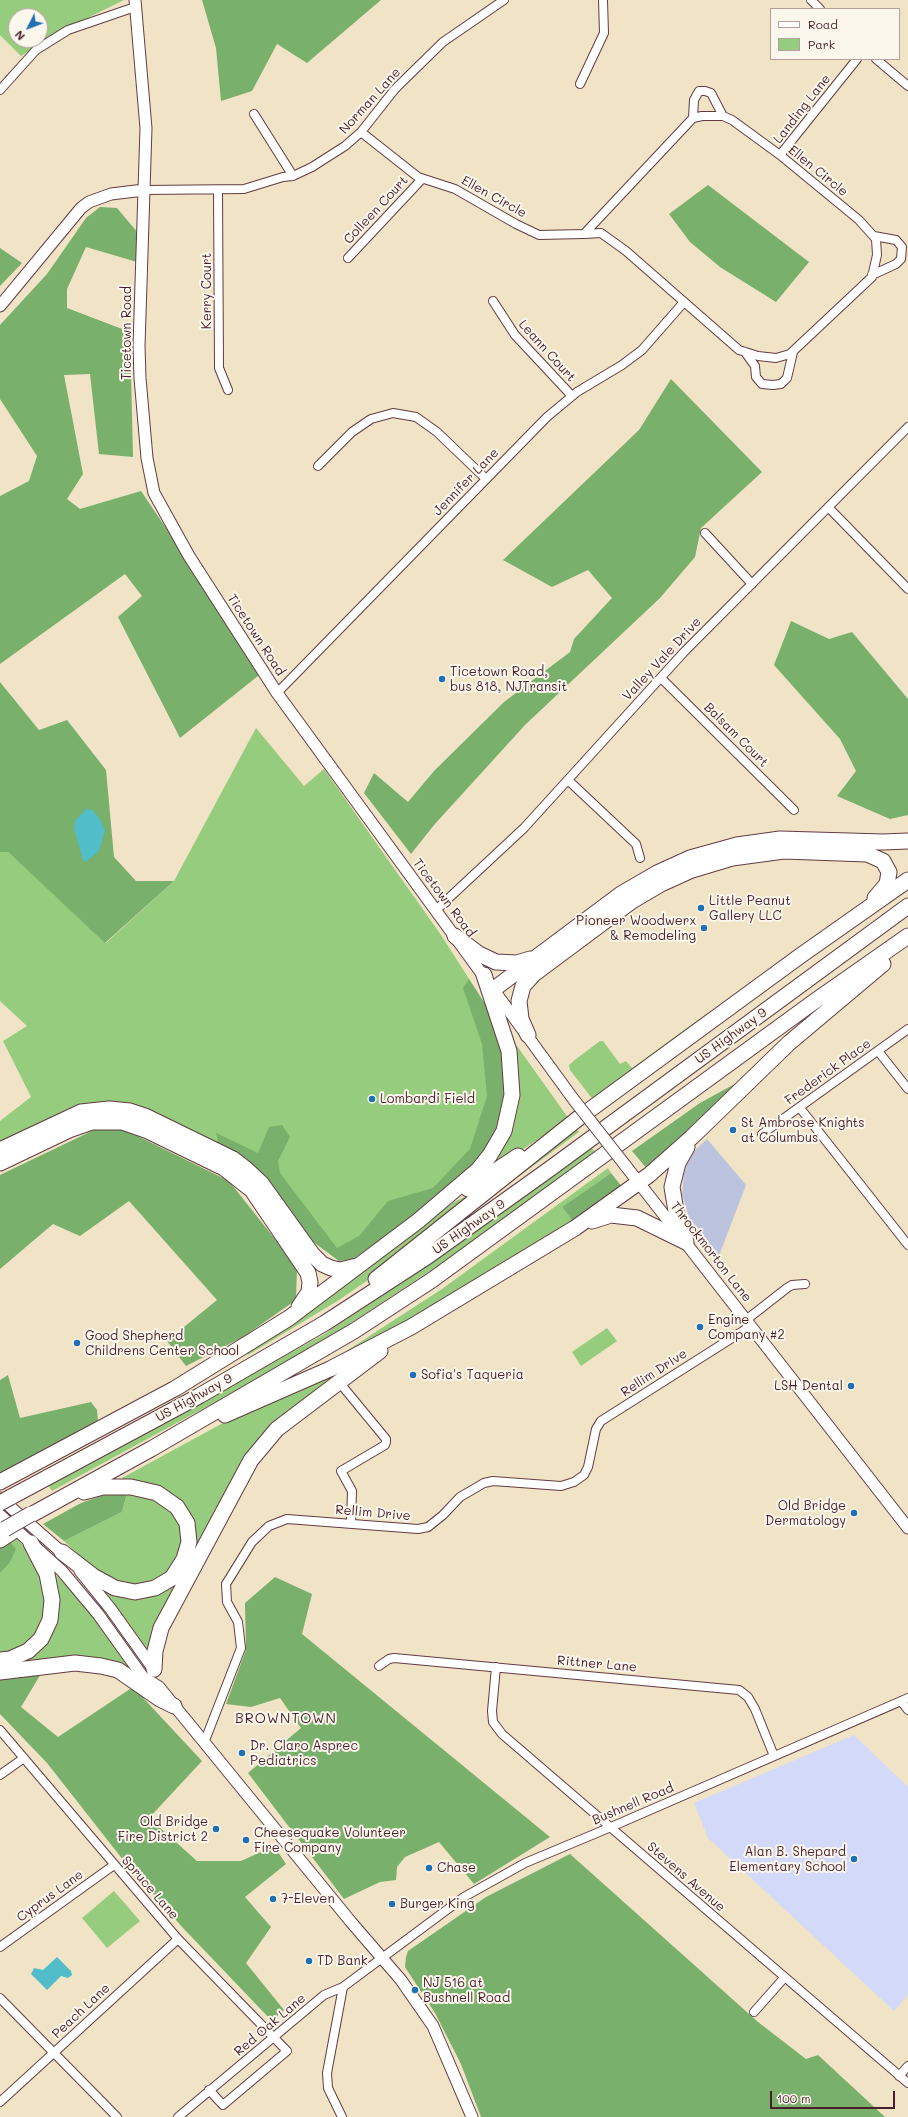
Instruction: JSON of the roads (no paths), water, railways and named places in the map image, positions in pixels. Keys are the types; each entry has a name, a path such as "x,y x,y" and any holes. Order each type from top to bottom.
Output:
{"highway":[{"path":"494,989 536,956 635,885 669,867 705,854 737,845 780,839 883,842 908,841"},
{"path":"528,1036 521,1019 519,1001 523,986 530,978 632,901 661,884 692,870 732,858 784,851 858,852 875,856 888,866 889,878 881,892 851,921"},
{"path":"325,1323 358,1293 580,1117 800,956 908,880"},
{"name":"US Highway 9","path":"4,1499 199,1396 325,1323 428,1256 551,1168 908,906"},
{"path":"455,936 479,954 496,962 517,963 536,956"},
{"name":"US Highway 9","path":"3,1530 151,1449 354,1331 432,1280 808,1005 908,936"},
{"path":"151,1449 330,1369 411,1327 576,1228 640,1183 692,1137 789,1043 908,943"},
{"path":"1,1482 176,1388 289,1318 418,1221 483,1164 499,1140 510,1112 512,1095 511,1060 484,975"},
{"path":"0,1150 81,1112 108,1109 130,1111 145,1116 233,1159 246,1168 261,1183 312,1254 322,1264 340,1270 360,1265"},
{"path":"418,1221 580,1117"},
{"path":"0,1163 78,1126 104,1121 122,1122 141,1128 224,1168 252,1190 308,1273 310,1286 307,1297 289,1318"},
{"path":"686,1242 676,1211 672,1187 678,1163 692,1137"},
{"path":"576,1228 602,1217 611,1215 628,1216 646,1221 686,1242"},
{"path":"154,1669 155,1651 161,1628 251,1460 278,1429 411,1327"},
{"path":"62,1552 93,1576 115,1588 135,1592 155,1588 172,1578 184,1559 189,1542 187,1523 177,1507 157,1493 131,1487 103,1487 63,1498"},
{"path":"0,1660 10,1659 28,1651 41,1639 50,1620 52,1600 47,1574 31,1542"},
{"path":"0,1672 75,1663 101,1666 118,1670 160,1699 174,1706"}],"street":[{"name":"Norman Lane","path":"144,190 244,189 283,177 293,176 328,158 361,132 395,89 443,42 504,0"},
{"path":"580,84 604,33 603,0"},
{"path":"810,0 819,8"},
{"path":"0,90 36,50 68,30 135,4"},
{"name":"Ticetown Road","path":"135,4 146,128 140,359 147,458 154,493 189,556 277,693 574,1100 640,1183"},
{"name":"Landing Lane","path":"780,155 856,60"},
{"path":"877,60 908,86"},
{"path":"584,234 693,118 702,116 723,116 711,93 699,91 694,100 693,118"},
{"path":"254,114 293,176"},
{"name":"Ellen Circle","path":"723,116 732,120 780,155 859,220 876,239 878,255 872,274"},
{"name":"Ellen Circle","path":"361,132 418,177 455,189 516,224 539,235 601,233 626,251 739,350 745,352 776,358 793,352 872,274 896,264 901,259 902,246 896,240 874,236"},
{"name":"Colleen Court","path":"348,258 422,178"},
{"path":"0,306 81,208 89,202 111,194 144,190"},
{"name":"Kerry Court","path":"218,190 219,368 228,390"},
{"name":"Leann Court","path":"493,301 515,336 572,396"},
{"name":"Jennifer Lane","path":"277,693 557,408 572,396 622,365 642,350 684,302"},
{"name":"Ellen Circle","path":"745,352 755,366 756,377 762,384 773,386 781,384 787,378 793,352"},
{"path":"318,466 352,432 371,419 393,413 416,417 437,432 486,479"},
{"name":"Valley Vale Drive","path":"436,910 524,828 661,678 908,427"},
{"path":"828,507 908,589"},
{"path":"705,533 752,584"},
{"name":"Balsam Court","path":"661,678 794,810"},
{"path":"568,780 636,844 640,858"},
{"name":"Frederick Place","path":"762,1134 908,1029"},
{"path":"878,1051 908,1089"},
{"path":"800,1108 908,1244"},
{"name":"Throckmorton Lane","path":"640,1183 908,1528"},
{"name":"Rellim Drive","path":"204,1743 241,1648 238,1622 227,1602 226,1584 252,1542 269,1526 287,1518 418,1529 428,1527 444,1514 460,1497 484,1483 493,1481 561,1486 574,1482 584,1475 588,1467 596,1429 601,1421 748,1323 787,1288 792,1285 805,1284"},
{"path":"339,1382 386,1439 385,1445 341,1471 352,1491 351,1523"},
{"path":"4,1499 62,1552 110,1608 154,1669 159,1687"},
{"path":"3,1530 31,1542 62,1571 89,1603 143,1677 159,1687 351,1922 401,1980 432,2026 472,2117"},
{"name":"Rittner Lane","path":"379,1666 388,1659 394,1658 739,1690 748,1697 755,1709 774,1756"},
{"name":"Stevens Avenue","path":"496,1667 492,1711 493,1722 502,1734 908,2084"},
{"path":"904,1699 908,1710"},
{"name":"Bushnell Road","path":"382,1957 464,1897 525,1863 904,1699"},
{"name":"Spruce Lane","path":"0,1730 178,1938 287,2051 223,2105 209,2090"},
{"path":"0,1775 24,1758"},
{"name":"Cyprus Lane","path":"0,1947 114,1865"},
{"name":"Peach Lane","path":"0,2102 178,1938"},
{"name":"Red Oak Lane","path":"178,2117 189,2113 209,2090 324,1995 343,1987 382,1957"},
{"path":"754,2012 784,1978"},
{"path":"342,2117 328,2088 327,2073 343,1987"},
{"path":"0,1998 117,2117"},
{"path":"899,2076 908,2066"}],"water":[{"path":"86,809 92,810 99,818 105,830 99,851 86,862 83,860 74,829 75,821"},
{"path":"57,1957 71,1971 72,1975 68,1978 61,1976 47,1990 31,1974 34,1968 43,1970"}],"place":[{"name":"Ticetown Road, bus 818, NJTransit","path":"442,679"},
{"name":"Little Peanut Gallery LLC","path":"701,908"},
{"name":"Pioneer Woodwerx & Remodeling","path":"704,928"},
{"name":"Lombardi Field","path":"372,1099"},
{"name":"St Ambrose Knights at Columbus","path":"733,1130"},
{"name":"Engine Company #2","path":"700,1327"},
{"name":"Good Shepherd Childrens Center School","path":"77,1343"},
{"name":"Sofia's Taqueria","path":"413,1375"},
{"name":"LSH Dental","path":"851,1386"},
{"name":"Old Bridge Dermatology","path":"854,1513"},
{"name":"Dr. Claro Asprec Pediatrics","path":"242,1753"},
{"name":"Old Bridge Fire District 2","path":"216,1829"},
{"name":"Cheesequake Volunteer Fire Company","path":"246,1840"},
{"name":"Alan B. Shepard Elementary School","path":"854,1859"},
{"name":"Chase","path":"429,1868"},
{"name":"7-Eleven","path":"273,1899"},
{"name":"Burger King","path":"392,1904"},
{"name":"TD Bank","path":"309,1961"},
{"name":"NJ 516 at Bushnell Road","path":"415,1990"}],"district":[{"name":"BROWNTOWN","path":"286,1719"}]}
